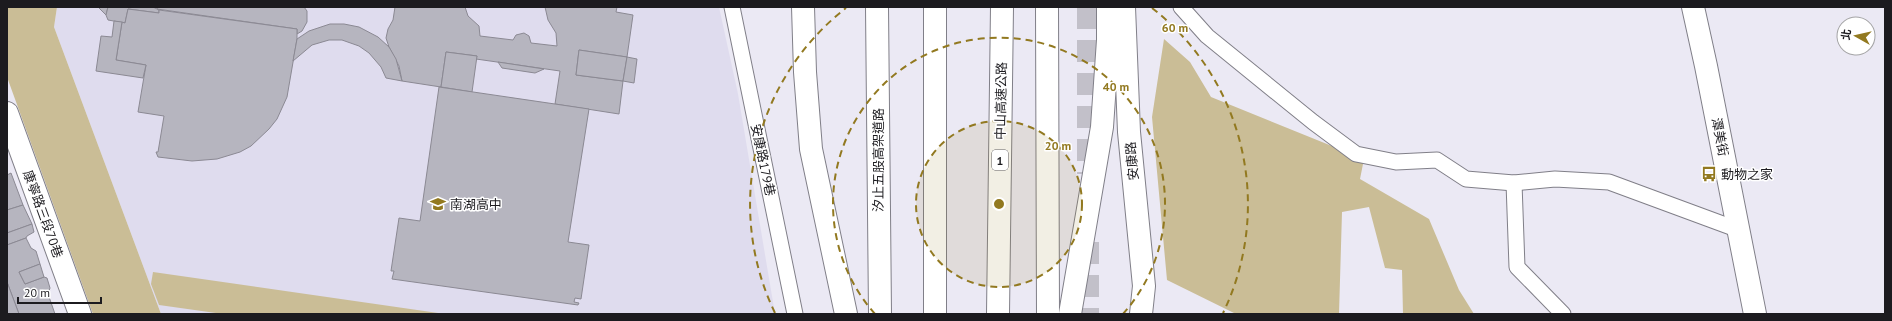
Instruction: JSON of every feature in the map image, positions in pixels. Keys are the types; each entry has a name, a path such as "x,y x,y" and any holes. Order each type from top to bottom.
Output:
{"main road":[{"path":"803,7 805,72 811,149 846,314"},
{"name":"汐止五股高架道路","path":"877,7 880,314"},
{"path":"935,7 935,314"},
{"name":"中山高速公路","path":"998,314 1002,7"},
{"path":"1047,7 1048,314"},
{"path":"1070,314 1102,126 1108,40 1108,7"},
{"name":"安康路","path":"1124,7 1130,132 1144,286 1141,314"},
{"name":"潭美街","path":"1693,7 1755,314"},
{"name":"康寧路三段70巷","path":"7,113 80,314"}],"lane":[{"name":"安康路179巷","path":"732,7 794,314"},
{"path":"1181,7 1207,36 1313,122 1356,154 1396,162 1437,160 1466,179 1514,183 1555,179 1609,182 1739,230"},
{"path":"1514,183 1517,267 1563,314"}],"shaded area":[{"path":"7,7 57,7 54,27 161,314 93,314 7,77"},
{"name":"南湖高中","path":"57,7 719,7 738,94 775,314 161,314 54,27"},
{"path":"1164,39 1190,62 1211,97 1364,159 1360,179 1429,219 1459,290 1474,314 1403,314 1402,270 1385,268 1369,207 1342,212 1339,314 1236,314 1167,280 1152,117"},
{"path":"153,272 445,314 223,314 159,305 151,284"}],"building":[{"path":"108,7 106,15 99,8"},
{"path":"108,7 153,7 159,10 159,13 128,9 125,23 108,20 106,15"},
{"path":"158,7 304,7 307,11 307,22 302,31 297,34 297,29 157,9"},
{"path":"395,7 465,7 468,16 479,26 480,36 513,40 516,35 524,33 529,36 531,43 557,46 556,33 548,20 545,7 617,7 616,12 633,15 627,57 579,50 576,75 623,81 619,114 555,104 560,71 476,59 477,56 446,52 441,87 402,81 399,66 386,38 388,29 393,20"},
{"path":"128,9 159,13 159,10 297,29 297,39 287,97 277,119 251,146 240,152 217,159 192,161 158,157 156,152 158,152 164,116 138,112 146,65 116,60 122,22 125,23"},
{"path":"114,21 122,22 116,60 146,65 143,78 96,71 101,36 112,37"},
{"path":"330,24 344,24 359,27 378,37 389,47 396,59 402,81 386,78 381,67 369,53 359,46 342,40 329,40 312,45 293,61 297,39 309,31"},
{"path":"579,50 627,57 623,81 576,75"},
{"path":"446,52 477,56 472,92 441,87"},
{"path":"627,57 637,59 634,83 623,81"},
{"path":"498,62 544,69 535,73 502,68"},
{"path":"439,87 589,109 568,242 589,245 581,299 575,298 574,302 579,303 578,305 392,279 394,271 391,271 399,218 420,221"},
{"path":"11,173 23,205 7,210 7,175"},
{"path":"23,205 32,224 7,233 7,210"},
{"path":"32,224 34,232 26,238 7,245 7,233"},
{"path":"26,238 31,248 36,251 40,264 19,272 25,284 44,277 47,278 50,288 48,294 55,314 19,314 7,282 7,245"},
{"path":"40,264 44,277 25,284 19,272"},
{"path":"7,282 19,314 7,314"}],"tunnel":[{"path":"1088,7 1088,174"},
{"path":"1088,242 1088,314"}],"place":[{"name":"動物之家","path":"1709,174"},
{"name":"南湖高中","path":"438,204"}]}
